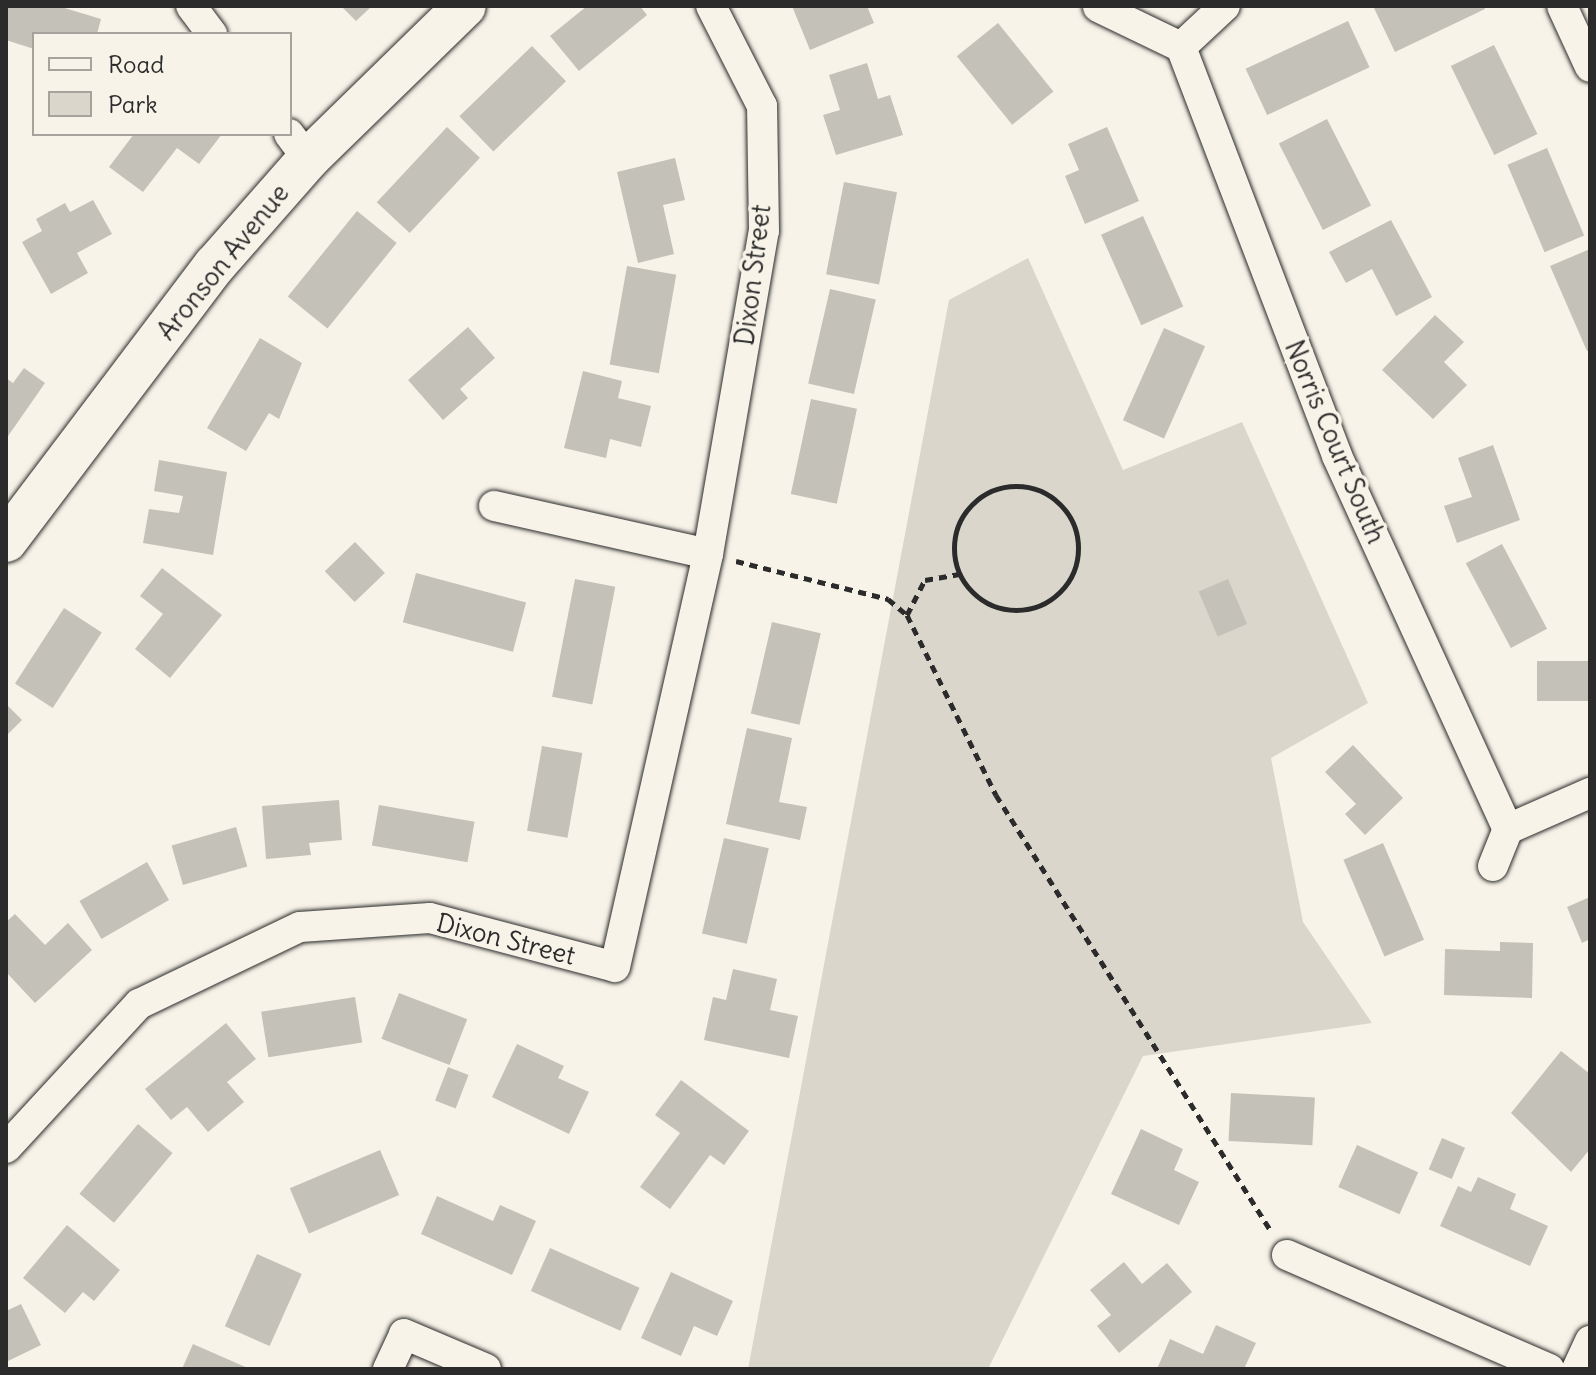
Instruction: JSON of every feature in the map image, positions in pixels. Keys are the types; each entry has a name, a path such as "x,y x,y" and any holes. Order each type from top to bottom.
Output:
{"street":[{"path":"191,6 210,32"},
{"name":"Aronson Avenue","path":"6,541 215,265 299,147 465,6"},
{"name":"Dixon Street","path":"6,1148 139,1004 300,927 430,918 615,967 708,554 764,231 762,106 711,6"},
{"path":"1098,7 1181,47 1225,6"},
{"path":"1562,6 1590,67"},
{"name":"Norris Court South","path":"1181,47 1337,456 1508,829"},
{"path":"494,506 708,554"},
{"path":"1493,866 1508,829 1590,793"},
{"path":"1287,1255 1549,1369"},
{"path":"388,1369 404,1334 486,1369"},
{"path":"1577,1369 1590,1341"}],"path":[{"path":"1024,485 1053,497 1072,519 1079,543 1073,574 1056,596 1033,608 999,608 959,574 954,536 981,495 1024,485"},
{"path":"708,554 888,599 907,615 996,795 1287,1255"},
{"path":"907,615 925,580 959,574"}],"green space":[{"path":"1028,258 1123,470 1242,422 1368,703 1271,758 1303,922 1372,1023 1143,1056 988,1369 748,1369 949,300"}],"building":[{"path":"6,6 58,6 101,19 98,32 32,32 32,48 6,40"},
{"path":"341,6 372,6 356,21"},
{"path":"587,6 640,6 647,15 579,71 550,36"},
{"path":"792,6 867,6 874,23 810,50"},
{"path":"1373,6 1484,6 1485,9 1395,52"},
{"path":"1348,21 1370,67 1267,115 1246,69"},
{"path":"998,23 1053,91 1012,125 957,56"},
{"path":"1494,45 1537,134 1494,155 1451,66"},
{"path":"532,46 566,81 493,151 459,116"},
{"path":"867,63 878,99 890,95 903,135 836,155 823,115 840,110 829,75"},
{"path":"1327,119 1371,205 1323,230 1279,144"},
{"path":"447,127 480,158 410,233 377,202"},
{"path":"1107,127 1139,201 1085,224 1065,176 1079,170 1068,144"},
{"path":"132,136 220,136 199,164 177,148 143,192 109,167"},
{"path":"1547,148 1584,235 1545,252 1507,165"},
{"path":"675,158 685,200 663,205 674,254 638,263 617,172"},
{"path":"844,182 897,192 879,285 826,274"},
{"path":"93,200 112,234 77,253 88,273 51,294 22,242 42,231 36,219 65,203 70,212"},
{"path":"357,211 397,243 327,329 288,296"},
{"path":"1143,216 1183,306 1141,325 1101,235"},
{"path":"1391,220 1432,297 1396,316 1372,269 1346,283 1329,252"},
{"path":"1590,249 1590,350 1587,351 1550,266"},
{"path":"627,266 676,275 659,373 610,364"},
{"path":"830,289 876,300 854,394 808,384"},
{"path":"1435,315 1464,342 1444,362 1467,385 1433,419 1382,370"},
{"path":"468,327 495,358 460,389 468,398 443,420 408,380"},
{"path":"1164,328 1205,346 1164,439 1123,420"},
{"path":"260,338 302,363 279,419 269,413 246,451 207,428"},
{"path":"24,368 45,383 6,439 6,378 13,383"},
{"path":"583,371 622,381 618,398 651,406 641,447 610,439 606,458 564,448"},
{"path":"811,399 857,409 837,504 791,494"},
{"path":"1493,445 1520,520 1457,543 1444,506 1472,497 1458,458"},
{"path":"159,460 227,472 213,555 143,543 149,509 179,513 183,496 154,491"},
{"path":"355,542 385,573 355,602 325,571"},
{"path":"1502,544 1547,629 1511,648 1466,563"},
{"path":"162,568 222,615 170,678 135,649 163,614 140,596"},
{"path":"416,573 526,603 513,652 403,622"},
{"path":"575,579 615,587 592,705 552,697"},
{"path":"1228,579 1247,624 1218,637 1199,592"},
{"path":"64,608 102,633 53,708 15,683"},
{"path":"772,622 821,633 800,725 751,714"},
{"path":"1537,661 1590,661 1590,701 1537,701"},
{"path":"6,704 22,720 6,736"},
{"path":"747,728 792,738 779,802 807,807 800,840 726,824"},
{"path":"1353,745 1403,798 1365,835 1345,814 1356,804 1325,772"},
{"path":"542,746 582,753 567,838 527,831"},
{"path":"339,800 342,840 309,843 311,855 266,859 262,806"},
{"path":"379,805 475,822 467,862 372,845"},
{"path":"236,827 247,866 183,885 172,845"},
{"path":"724,838 769,848 747,944 702,933"},
{"path":"1383,843 1424,940 1384,956 1343,860"},
{"path":"147,862 169,900 101,939 79,901"},
{"path":"1590,897 1590,939 1582,943 1567,907"},
{"path":"15,914 45,945 68,923 92,950 35,1003 6,972 6,922"},
{"path":"1500,942 1533,943 1532,998 1444,995 1445,949 1500,951"},
{"path":"733,969 777,979 770,1010 798,1016 789,1058 704,1040 713,997 726,1000"},
{"path":"399,993 467,1019 450,1065 381,1039"},
{"path":"355,997 362,1042 268,1057 261,1012"},
{"path":"226,1023 256,1059 227,1082 244,1102 208,1132 187,1107 171,1120 145,1089"},
{"path":"517,1044 564,1066 558,1078 589,1092 569,1134 492,1097"},
{"path":"1561,1051 1590,1074 1590,1149 1571,1172 1511,1113"},
{"path":"448,1067 469,1075 456,1108 435,1101"},
{"path":"681,1080 749,1131 724,1165 710,1155 670,1209 640,1187 680,1133 655,1115"},
{"path":"1231,1093 1315,1097 1312,1145 1228,1141"},
{"path":"138,1124 172,1153 114,1223 80,1194"},
{"path":"1141,1129 1183,1149 1174,1170 1199,1182 1179,1225 1111,1194"},
{"path":"1442,1138 1465,1148 1452,1179 1429,1169"},
{"path":"1357,1145 1418,1172 1399,1214 1338,1187"},
{"path":"380,1150 399,1195 309,1233 290,1188"},
{"path":"1478,1177 1516,1194 1510,1209 1548,1226 1530,1266 1440,1226 1458,1186 1471,1192"},
{"path":"437,1196 493,1221 500,1205 536,1221 512,1275 421,1234"},
{"path":"67,1225 120,1270 94,1301 83,1292 65,1313 23,1278"},
{"path":"550,1248 640,1288 620,1331 531,1291"},
{"path":"257,1254 302,1274 270,1346 225,1326"},
{"path":"1124,1262 1142,1284 1167,1263 1192,1292 1119,1353 1097,1326 1111,1315 1090,1290"},
{"path":"671,1272 733,1301 717,1336 694,1326 681,1356 641,1338"},
{"path":"21,1304 41,1345 6,1362 6,1311"},
{"path":"1216,1325 1256,1343 1244,1369 1157,1369 1170,1339 1203,1354"},
{"path":"193,1344 250,1369 182,1369"}]}
